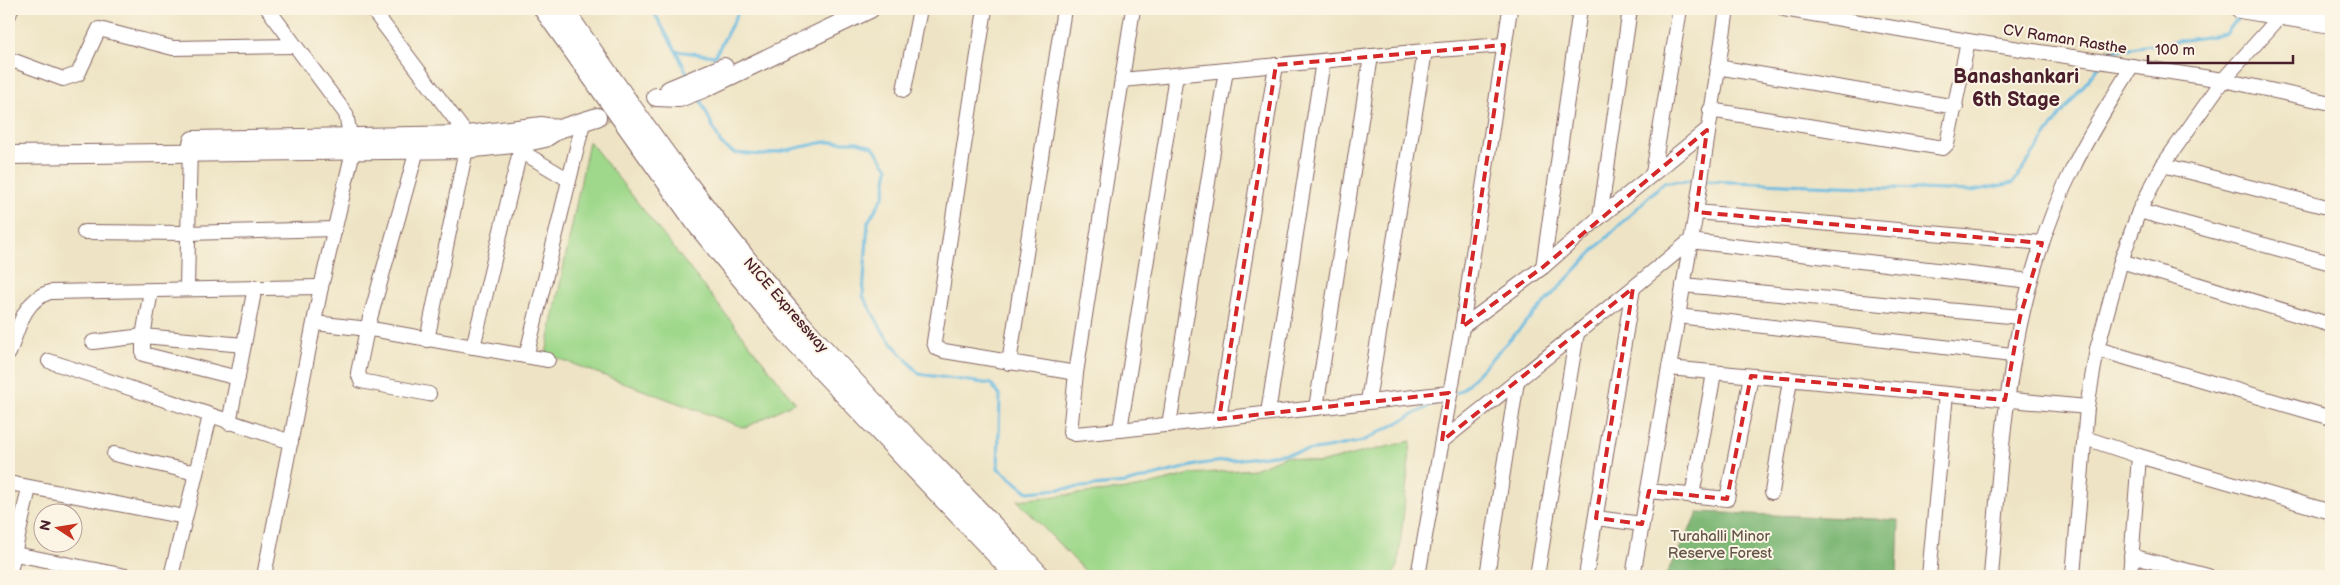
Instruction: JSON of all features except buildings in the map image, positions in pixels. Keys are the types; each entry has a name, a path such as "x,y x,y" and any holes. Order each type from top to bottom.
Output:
{"highway":[{"name":"NICE Expressway","path":"544,9 686,209 732,267 795,342 1017,576"},
{"name":"NICE Expressway","path":"563,9 639,118 743,256 806,330 1040,576"}],"main road":[{"path":"2240,9 2284,12 2331,24"},
{"path":"2316,9 2331,11"},
{"path":"677,92 703,82 850,12"},
{"path":"9,143 190,146 466,142 520,146 545,138 559,129 590,120"},
{"path":"352,144 417,150 542,126 559,129"},
{"path":"9,155 190,146"}],"street":[{"path":"9,15 10,9"},
{"path":"264,576 321,287 335,230 352,144 346,114 268,9"},
{"path":"372,9 466,142 427,340"},
{"path":"904,90 920,9"},
{"path":"985,9 934,342 936,348 942,350 1076,373"},
{"path":"1009,363 1064,9"},
{"path":"1133,9 1076,373 1070,432 1075,434 1169,425 1449,393"},
{"path":"1418,576 1462,327 1510,9"},
{"path":"1543,267 1580,9"},
{"path":"1600,217 1630,9"},
{"path":"1653,173 1680,9"},
{"path":"1633,576 1696,212 1710,110 1727,9"},
{"name":"CV Raman Rasthe","path":"1784,9 1968,41 2223,80 2331,104"},
{"path":"2073,576 2087,407 2097,349 2121,261 2139,211 2163,165 2223,80 2284,12"},
{"path":"9,59 62,79 78,74 99,29 172,48 294,46"},
{"path":"1710,110 1941,148 1947,144 1968,41"},
{"path":"1122,80 1425,51 1504,46"},
{"path":"1368,401 1425,51"},
{"path":"1316,408 1371,56"},
{"path":"1268,413 1323,61"},
{"path":"1219,419 1276,65"},
{"path":"1991,576 2006,400 2012,355 2020,317 2042,243 2074,164 2132,66"},
{"path":"1717,67 1956,107"},
{"path":"1169,425 1226,70"},
{"path":"1120,430 1176,75"},
{"path":"525,354 528,350 569,180 590,120"},
{"path":"1462,327 1543,267 1600,217 1707,130"},
{"path":"187,288 190,146"},
{"path":"473,347 520,146 569,180"},
{"path":"417,150 367,329 358,373 361,381 429,394"},
{"path":"2163,165 2331,208"},
{"path":"2139,211 2331,263"},
{"path":"1696,212 2042,243"},
{"path":"84,232 188,233 335,230"},
{"path":"1442,440 1577,334 1690,241 2030,281"},
{"path":"2121,261 2331,324"},
{"path":"1682,285 2020,317"},
{"path":"229,423 255,287"},
{"path":"9,353 25,312 34,299 50,292 321,287"},
{"path":"1586,576 1634,288"},
{"path":"152,291 142,351 147,356 238,378"},
{"path":"1678,316 2012,355"},
{"path":"315,323 367,329 519,355 525,354 548,360"},
{"path":"1537,576 1577,334"},
{"path":"93,342 143,336 244,345"},
{"path":"2097,349 2331,418"},
{"path":"49,361 229,423 291,442"},
{"path":"1669,368 2087,407"},
{"path":"1692,496 1714,373"},
{"path":"1649,491 1727,499 1750,376"},
{"path":"1772,492 1790,380"},
{"path":"1487,576 1516,381"},
{"path":"1928,576 1946,394"},
{"path":"171,576 210,416"},
{"path":"2085,438 2139,456 2331,512"},
{"path":"114,454 196,473"},
{"path":"2130,576 2139,456"},
{"path":"9,483 185,517"},
{"path":"9,576 29,488"},
{"path":"1596,518 1642,524"},
{"path":"15,554 126,576"},
{"path":"2131,556 2208,576"}],"highlighted area":[{"path":"1504,45 1462,327 1543,267 1707,130 1696,212 2042,243 2020,317 2005,400 1751,376 1727,499 1649,491 1642,524 1596,518 1633,288 1442,441 1449,393 1219,419 1276,65"}],"green space":[{"path":"589,141 795,402 745,428 546,354"},
{"path":"1411,441 1398,566 1392,576 1090,576 1017,500 1137,488 1191,474 1254,469 1286,456 1319,463"},
{"name":"Turahalli Minor Reserve Forest","path":"1699,512 1899,520 1897,576 1665,576"}],"waterway":[{"path":"652,9 676,51 715,56 740,9"},
{"path":"2105,58 2110,51 2226,34 2240,15"},
{"path":"676,51 688,75"},
{"path":"1704,181 1972,191 2013,183 2062,113 2100,65"},
{"path":"699,97 721,144 734,153 764,155 825,142 858,142 873,147 888,168 884,195 868,222 863,296 885,335 919,374 991,384 1000,396 998,468 1028,492 1125,483 1200,464 1322,449 1363,441 1443,399"},
{"path":"1456,393 1463,389 1598,246 1664,182 1696,181"}],"tunnel":[{"path":"597,117 656,97"}],"district":[{"name":"Banashankari 6th Stage","path":"2016,88"}]}
